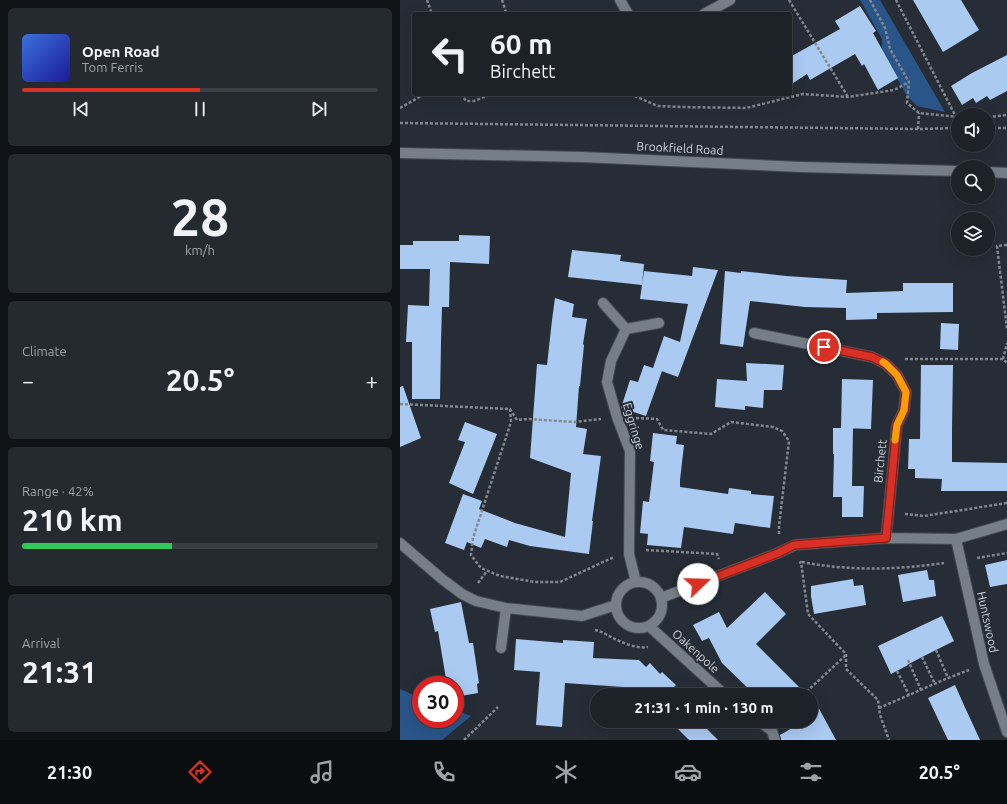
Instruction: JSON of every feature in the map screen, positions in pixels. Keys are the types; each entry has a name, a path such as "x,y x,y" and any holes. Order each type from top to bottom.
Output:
{"street":[{"path":"620,0 627,12"},
{"path":"708,12 730,0"},
{"name":"Brookfield Road","path":"400,153 582,157 801,167 951,171"},
{"path":"995,172 1007,173"},
{"path":"603,303 626,329 659,323"},
{"name":"Eggringe","path":"626,329 611,361 608,382 616,417 630,451 629,554 636,582"},
{"name":"Birchett","path":"754,333 872,357 886,364 897,375 906,392 904,410 897,425 886,538"},
{"path":"661,598 778,553 794,545 886,538 956,539 1007,524"},
{"name":"Huntswood","path":"956,539 984,664 1007,732"},
{"path":"400,543 442,579 462,594 476,601 506,608 582,616 616,605"},
{"path":"636,582 644,583 657,591 661,598 662,605 661,611 654,622 649,626 641,628 633,628 626,625 617,612 616,605 617,597 620,592 630,584 636,582"},
{"path":"501,648 506,608"},
{"name":"Oakenpole","path":"649,626 717,688"},
{"path":"768,728 772,731 775,740"}],"path":[{"path":"427,0 431,12"},
{"path":"502,0 506,12"},
{"path":"789,0 848,97"},
{"path":"870,0 885,28 890,49 909,82 907,103 918,113 951,116"},
{"path":"896,0 952,108"},
{"path":"635,96 658,106 746,108 803,94 848,97 894,90 909,82"},
{"path":"400,108 421,96"},
{"path":"462,96 466,101 474,101 487,96"},
{"path":"918,113 918,129"},
{"path":"995,116 1007,114"},
{"path":"400,122 951,128"},
{"path":"995,128 1007,128"},
{"path":"1007,245 997,246 1007,330"},
{"path":"1003,359 1007,343"},
{"path":"891,368 897,359 1003,359 1007,362"},
{"path":"400,404 510,409"},
{"path":"510,409 518,420 528,419 574,422 616,417 657,419 663,430 711,434 731,422 773,427 782,431 789,440 779,526 778,553"},
{"path":"510,409 511,422 473,538 471,555 481,568 500,576 535,582 560,582 618,555 644,550 717,554 723,574"},
{"path":"888,513 924,516 1007,503"},
{"path":"794,564 801,562 820,566 879,568 934,565 1007,553"},
{"path":"801,562 808,614 846,654 846,669 878,700 880,715 889,740"},
{"path":"592,629 642,648 650,647 661,637"},
{"path":"936,650 948,678"},
{"path":"810,688 846,654"},
{"path":"922,657 935,684"},
{"path":"908,660 921,690"},
{"path":"879,708 984,664"},
{"path":"897,670 909,695"},
{"path":"464,740 498,707"}],"shaded area":[{"path":"860,0 880,0 945,112 917,106 907,96 882,52 882,39"},
{"path":"400,689 412,694 412,728 456,728 442,740 400,740"},
{"path":"464,713 471,716 464,722"}],"building":[{"path":"913,0 961,0 979,30 943,52"},
{"path":"860,6 876,31 873,33 898,78 878,90 864,64 862,66 855,54 810,80 807,74 792,84 792,56 840,29 835,21"},
{"path":"1007,55 1007,91 990,100 987,96 976,103 973,98 962,105 951,86 972,73"},
{"path":"459,235 490,236 489,264 450,262 449,307 442,307 440,399 412,399 412,342 406,342 408,305 429,306 430,269 400,269 400,245 413,245 413,241 459,241"},
{"path":"572,250 621,255 620,261 644,264 642,285 568,277"},
{"path":"693,267 718,270 678,377 653,368 664,336 680,342 688,304 640,299 644,271 692,276"},
{"path":"725,271 847,280 846,293 903,291 903,283 953,283 953,312 877,313 877,319 846,320 846,308 805,307 750,301 743,347 720,344"},
{"path":"555,298 574,304 572,317 587,319 583,344 576,427 587,429 583,454 601,456 589,554 530,546 509,540 507,547 485,539 481,548 467,542 464,550 445,543 463,494 482,501 479,509 515,523 565,537 571,473 530,458 537,364 547,365"},
{"path":"941,323 959,324 958,350 940,349"},
{"path":"746,363 784,365 782,390 764,390 763,408 745,406 745,410 715,407 717,379 747,381"},
{"path":"644,365 662,371 646,416 621,408 630,380 638,382"},
{"path":"921,365 953,365 952,462 1007,463 1007,491 941,491 942,479 915,478 915,469 908,469 909,439 920,439"},
{"path":"842,379 873,380 871,429 841,428"},
{"path":"403,386 421,438 400,447 400,387"},
{"path":"465,422 497,434 473,494 449,483 465,442 458,440"},
{"path":"833,428 853,428 852,486 864,486 863,517 842,517 842,497 833,497"},
{"path":"653,433 677,436 676,444 684,445 680,487 728,494 729,488 751,491 751,494 774,496 770,528 735,523 733,534 684,527 681,548 647,545 648,534 640,533 643,501 649,502 654,462 650,461"},
{"path":"1007,560 1007,584 990,587 985,565"},
{"path":"927,570 929,580 934,580 936,596 903,602 898,575"},
{"path":"853,579 854,586 863,585 866,605 814,614 811,586"},
{"path":"765,592 786,614 756,644 800,688 748,688 722,663 709,638 702,641 693,625 719,612 727,628"},
{"path":"461,602 469,643 473,643 479,683 477,684 478,693 464,695 464,676 446,676 438,631 435,632 430,609"},
{"path":"942,616 954,641 891,674 878,646"},
{"path":"516,639 563,643 563,640 594,642 593,658 639,660 646,667 650,663 660,674 662,672 676,685 673,688 638,688 565,683 562,727 536,725 540,672 514,670"},
{"path":"955,685 980,740 948,740 928,698"},
{"path":"818,707 836,740 781,740 780,735 792,728 818,728"},
{"path":"677,728 706,728 718,740 689,740"}],"slow traffic":[{"path":"883,362 897,375 906,392 904,410 897,425 895,440"}],"route":[{"path":"698,584 778,553 794,545 886,538 897,425 904,410 906,392 897,375 886,364 872,357 824,347"}]}
